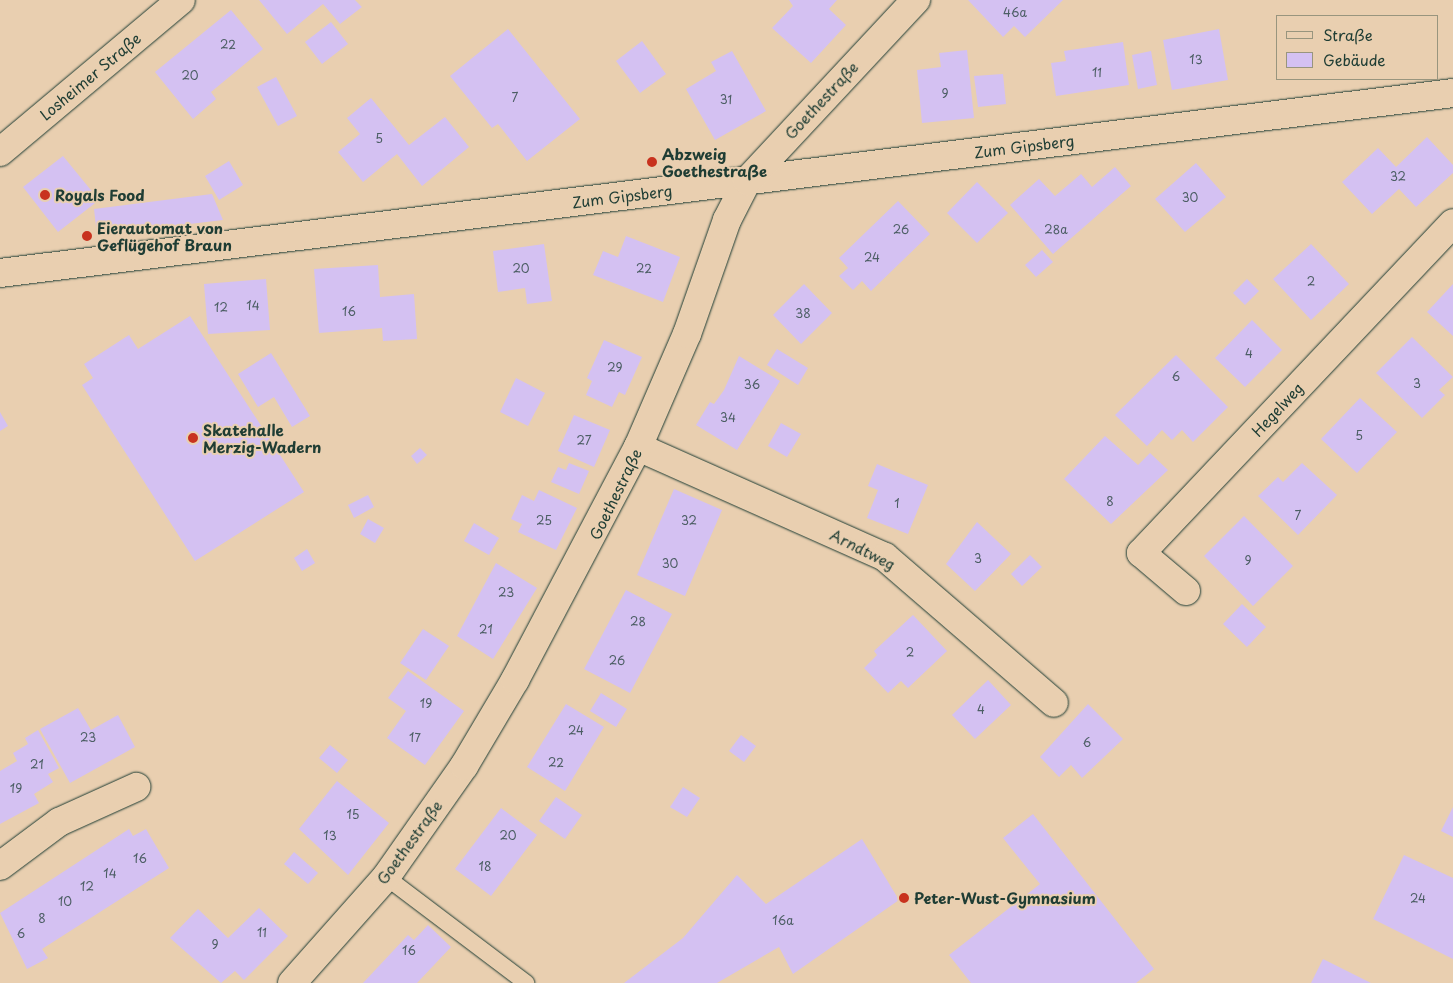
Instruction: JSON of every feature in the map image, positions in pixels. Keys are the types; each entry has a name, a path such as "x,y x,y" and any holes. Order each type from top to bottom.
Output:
{"street":[{"name":"Losheimer Straße","path":"0,152 181,0"},
{"name":"Goethestraße","path":"292,983 386,877 464,766 515,680 638,447 687,334 727,220 747,181 916,0"},
{"name":"Zum Gipsberg","path":"0,273 1453,93"},
{"name":"Hegelweg","path":"1186,591 1141,553 1453,223"},
{"name":"Arndtweg","path":"638,447 886,557 1054,703"},
{"path":"0,866 59,822 136,787"}],"lane":[{"path":"386,877 526,983"}],"building":[{"path":"259,0 355,0 362,7 340,24 323,4 287,34"},
{"path":"789,0 837,0 829,9 846,25 811,63 772,28 793,6"},
{"path":"968,0 1063,0 1025,37 1014,26 1003,37"},
{"path":"231,10 263,49 211,92 216,99 193,119 155,72"},
{"path":"331,22 348,44 322,64 305,42"},
{"path":"508,29 580,119 527,161 498,124 492,128 450,76"},
{"path":"1219,29 1228,80 1172,90 1163,40"},
{"path":"642,41 666,74 640,93 616,61"},
{"path":"1123,42 1129,85 1056,96 1051,63 1066,61 1064,51"},
{"path":"967,50 974,118 922,123 917,70 941,67 939,53"},
{"path":"732,51 766,111 715,140 686,89 716,71 711,62"},
{"path":"1151,51 1157,85 1138,89 1132,55"},
{"path":"1003,74 1006,104 978,107 974,76"},
{"path":"276,77 297,116 278,126 257,87"},
{"path":"371,98 409,145 445,117 469,147 422,186 397,154 363,182 338,152 360,134 347,118"},
{"path":"1427,137 1453,165 1453,173 1416,207 1399,189 1372,214 1342,182 1378,148 1396,167"},
{"path":"63,156 99,200 58,232 23,187"},
{"path":"229,161 243,185 219,200 205,176"},
{"path":"1196,163 1226,197 1185,232 1155,199"},
{"path":"1115,167 1131,186 1053,254 1010,205 1039,179 1055,196 1081,174 1092,187"},
{"path":"977,182 1008,213 977,243 947,213"},
{"path":"212,194 223,220 97,235 94,209"},
{"path":"898,201 930,234 871,291 862,281 853,290 839,276 848,268 839,258"},
{"path":"626,236 680,257 663,302 593,275 603,251 618,257"},
{"path":"544,244 552,301 527,304 525,288 498,292 493,251"},
{"path":"1311,244 1349,284 1311,320 1273,279"},
{"path":"1042,250 1053,262 1036,277 1025,265"},
{"path":"378,265 380,297 414,294 417,339 383,341 382,328 319,333 314,269"},
{"path":"266,279 270,330 208,334 204,284"},
{"path":"1247,279 1259,291 1245,305 1233,293"},
{"path":"804,284 832,313 801,344 773,315"},
{"path":"1453,284 1453,336 1427,312"},
{"name":"Skatehalle Merzig-Wadern","path":"190,316 304,492 195,561 82,385 93,378 84,364 129,335 138,349"},
{"path":"1252,320 1282,350 1245,387 1215,358"},
{"path":"1412,337 1453,377 1439,390 1445,395 1422,418 1376,373"},
{"path":"604,340 642,357 625,395 619,392 612,407 586,395 592,381 587,378"},
{"path":"777,349 808,368 798,385 767,365"},
{"path":"271,353 310,416 292,427 274,397 258,407 238,374"},
{"path":"1176,355 1228,407 1193,442 1182,430 1172,440 1162,430 1147,446 1115,415"},
{"path":"739,356 780,381 737,450 696,425 710,402 714,404 724,390"},
{"path":"516,378 545,393 528,426 500,412"},
{"path":"1360,398 1397,432 1357,473 1321,439"},
{"path":"0,412 8,426 0,431"},
{"path":"574,415 610,430 594,467 558,451"},
{"path":"781,423 801,434 787,457 768,446"},
{"path":"1105,436 1138,465 1150,453 1168,470 1111,524 1064,479"},
{"path":"420,448 427,455 417,464 411,456"},
{"path":"569,463 589,471 579,494 551,482 558,467 566,470"},
{"path":"1302,463 1337,495 1298,535 1258,496 1278,477 1283,482"},
{"path":"877,464 928,485 908,534 867,518 878,490 868,486"},
{"path":"674,489 722,510 685,596 637,575"},
{"path":"539,490 577,508 556,550 518,532 522,524 511,519 522,495 534,501"},
{"path":"368,495 374,507 354,518 348,505"},
{"path":"1244,516 1293,566 1253,606 1204,556"},
{"path":"368,519 384,528 375,543 360,534"},
{"path":"977,522 1011,554 975,591 946,564"},
{"path":"474,523 499,538 489,555 464,541"},
{"path":"307,549 315,563 302,571 294,558"},
{"path":"1030,555 1042,567 1022,586 1011,574"},
{"path":"496,563 537,588 493,659 457,636"},
{"path":"626,590 672,614 630,693 584,669"},
{"path":"1242,604 1266,627 1247,647 1223,624"},
{"path":"913,615 947,651 908,688 901,681 888,693 864,668 877,655 874,651"},
{"path":"423,629 449,646 426,680 400,663"},
{"path":"408,671 464,711 425,765 387,738 406,711 388,698"},
{"path":"988,680 1011,705 975,739 952,715"},
{"path":"601,693 627,709 616,727 590,711"},
{"path":"566,704 604,727 565,791 527,767"},
{"path":"1088,704 1123,739 1082,778 1071,765 1059,777 1040,757"},
{"path":"78,708 91,730 118,715 135,747 70,783 40,729"},
{"path":"38,730 59,768 48,774 53,782 34,794 39,803 0,824 0,771 17,761 13,753 28,744 25,738"},
{"path":"741,735 756,746 744,762 729,751"},
{"path":"330,745 348,760 337,773 319,758"},
{"path":"337,781 389,823 348,875 299,829"},
{"path":"683,787 700,798 687,817 670,807"},
{"path":"556,797 582,815 565,839 539,821"},
{"path":"1453,807 1453,837 1441,831"},
{"path":"501,808 537,835 491,896 455,869"},
{"path":"1033,814 1154,969 1136,983 971,983 949,955 1040,884 1003,838"},
{"path":"129,829 133,836 146,829 169,868 42,949 48,958 27,969 0,913"},
{"path":"862,839 899,900 793,974 779,947 717,983 624,983 683,938 737,875 766,904"},
{"path":"294,852 318,873 308,884 284,864"},
{"path":"1404,855 1453,878 1453,959 1373,919"},
{"path":"259,908 288,936 244,980 235,971 221,983 170,938 198,909 228,938"},
{"path":"428,925 451,947 417,983 363,983 408,935 414,940"},
{"path":"1323,959 1371,983 1311,983"}],"place":[{"name":"Abzweig Goethestraße","path":"652,162"},
{"name":"Royals Food","path":"45,195"},
{"name":"Eierautomat von Geflügehof Braun","path":"87,236"},
{"name":"Skatehalle Merzig-Wadern","path":"193,438"},
{"name":"Peter-Wust-Gymnasium","path":"904,898"}]}
